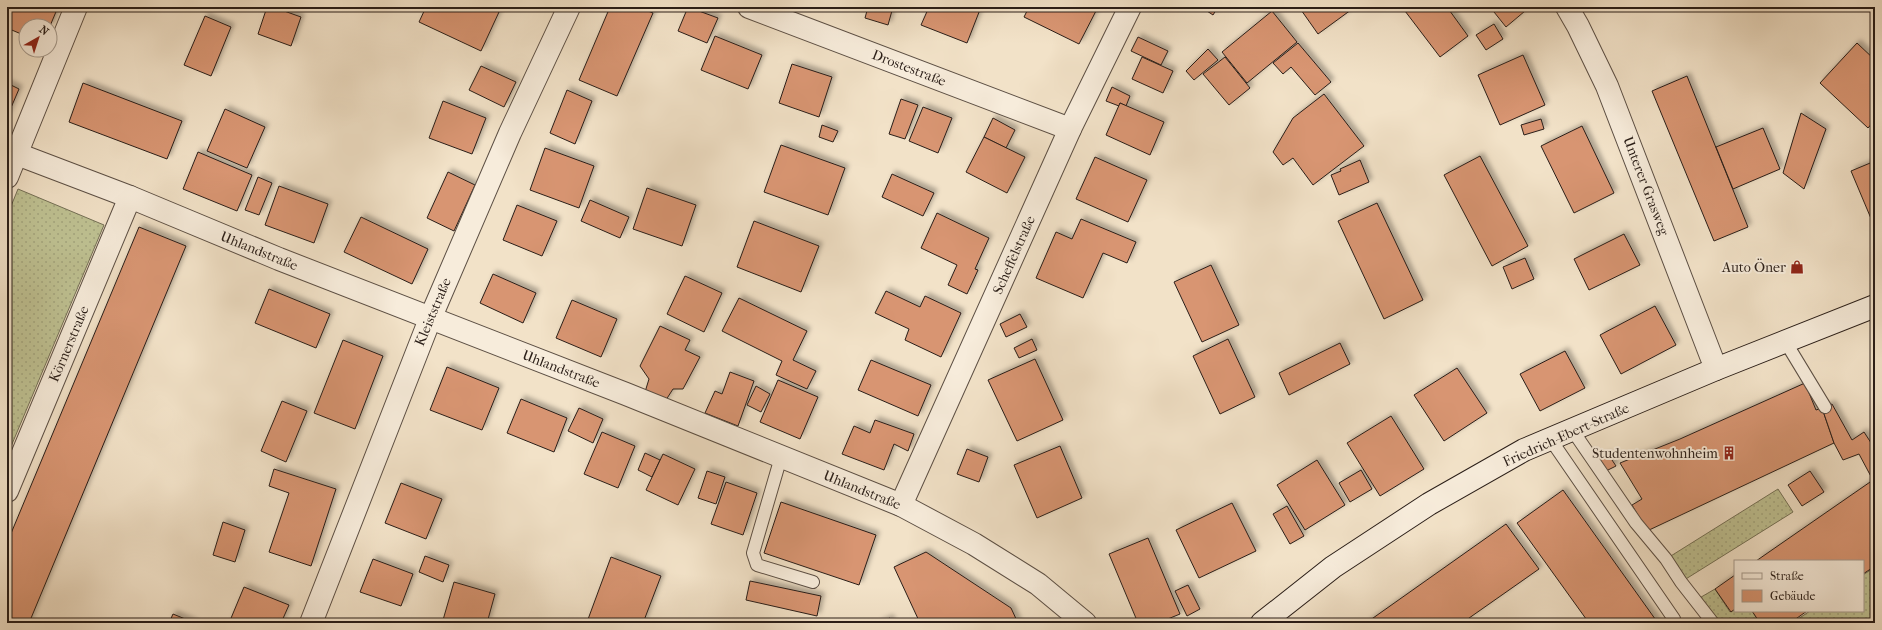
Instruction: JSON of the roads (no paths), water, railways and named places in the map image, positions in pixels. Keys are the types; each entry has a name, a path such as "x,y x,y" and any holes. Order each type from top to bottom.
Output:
{"street":[{"path":"7,177 76,7"},
{"name":"Kleiststraße","path":"311,623 430,319 510,133 569,7"},
{"name":"Drostestraße","path":"749,7 1070,129"},
{"name":"Scheffelstraße","path":"901,505 1070,129 1130,7"},
{"name":"Unterer Grasweg","path":"1566,7 1578,26 1610,94 1716,369"},
{"name":"Uhlandstraße","path":"17,154 130,197 279,259 626,394 901,505 974,544 1032,580 1085,623"},
{"name":"Körnerstraße","path":"7,491 130,197"},
{"name":"Friedrich-Ebert-Straße","path":"1262,623 1333,567 1429,504 1524,450 1573,431 1716,369 1875,306"}],"lane":[{"path":"1785,341 1825,407"},
{"path":"1573,431 1636,523 1666,559 1680,582 1713,623"},
{"path":"1551,440 1674,619"},
{"path":"781,457 753,554 757,565 813,582"}],"place":[{"name":"Auto Öner","path":"1797,267"},
{"name":"Studentenwohnheim","path":"1729,453"}]}
